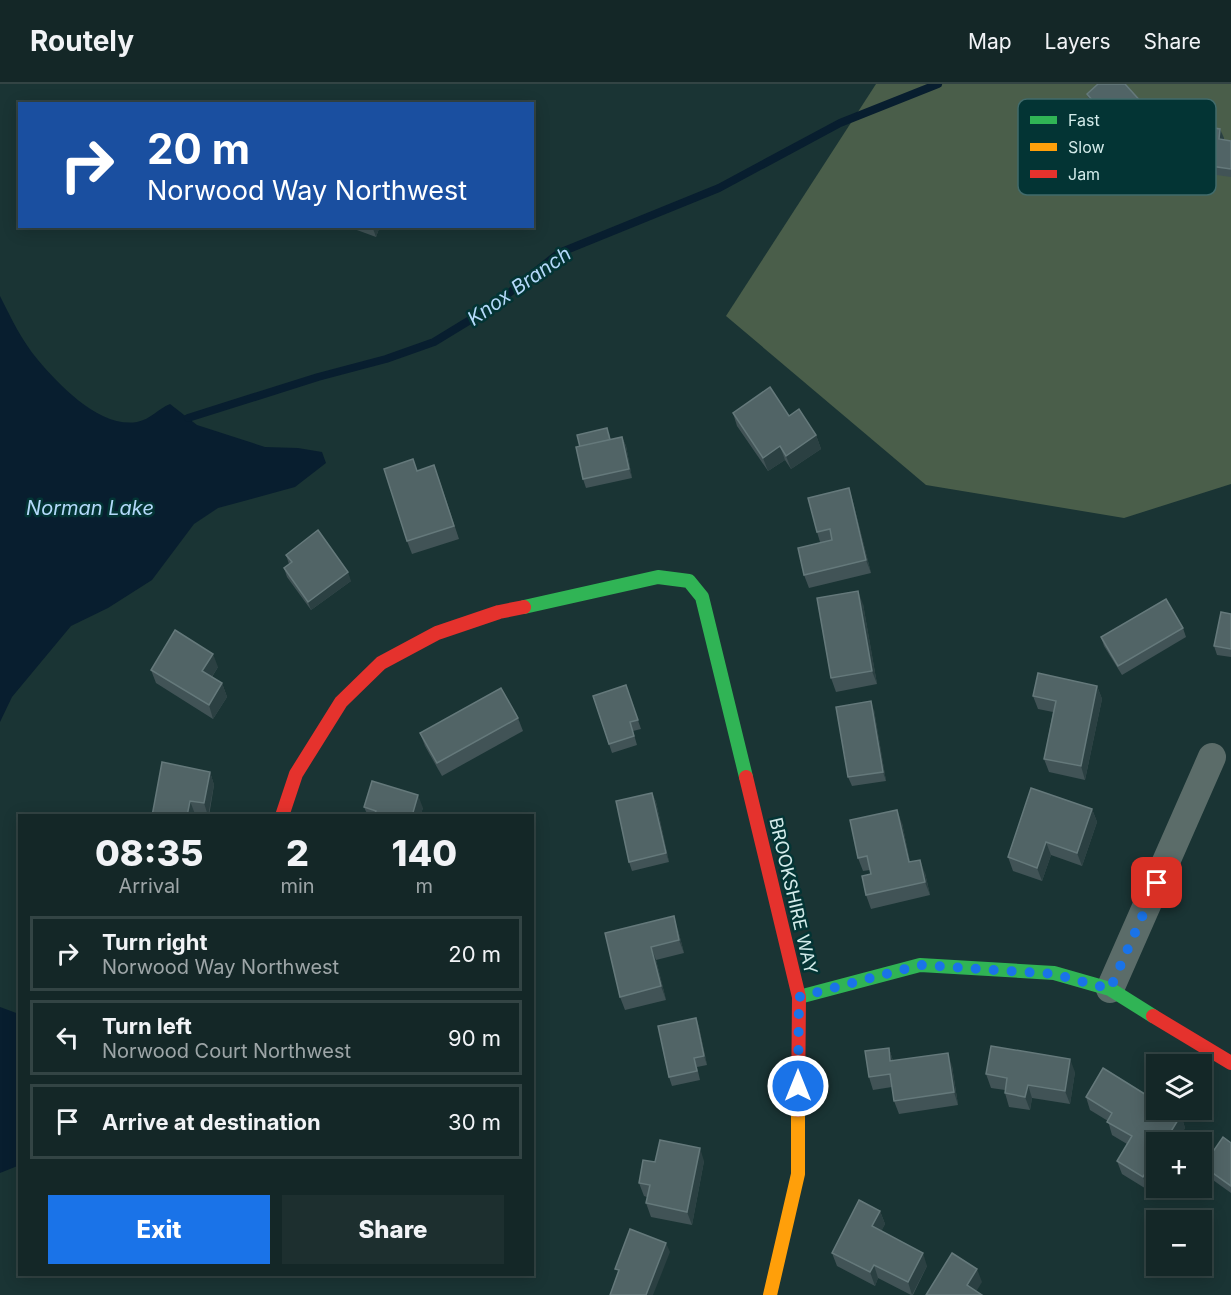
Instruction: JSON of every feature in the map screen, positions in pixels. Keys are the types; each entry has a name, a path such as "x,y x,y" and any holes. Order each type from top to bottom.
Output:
{"street":[{"name":"BROOKSHIRE WAY","path":"283,814 296,774 341,702 381,663 436,633 499,612 658,577 689,581 702,597 799,997 798,1174 770,1295"},
{"path":"1110,989 1212,756"},
{"path":"799,997 920,965 1054,974 1110,989 1231,1063"}],"green space":[{"path":"876,84 1231,84 1231,484 1124,518 926,485 726,316"}],"water":[{"name":"Norman Lake","path":"0,296 32,353 69,393 95,412 123,422 137,422 170,404 197,425 265,447 298,448 322,452 326,463 295,487 218,508 194,524 152,580 108,608 71,626 12,697 0,722"},
{"path":"0,1007 18,1014 18,1166 0,1173"}],"building":[{"path":"1098,84 1125,84 1138,99 1091,99 1087,94"},
{"path":"1216,128 1220,129 1219,139 1231,141 1231,169 1216,167"},
{"path":"770,387 789,416 799,409 816,435 786,456 780,446 763,458 733,413"},
{"path":"607,428 610,440 580,447 577,435"},
{"path":"622,437 629,469 583,479 576,447"},
{"path":"413,459 417,471 434,465 454,526 407,541 384,469"},
{"path":"849,488 866,560 804,575 798,548 832,540 830,529 817,532 808,498"},
{"path":"318,530 348,572 308,602 284,568 292,562 286,555"},
{"path":"858,591 872,671 831,678 817,598"},
{"path":"1166,599 1183,628 1118,666 1101,637"},
{"path":"1221,612 1231,614 1231,649 1214,646"},
{"path":"175,630 213,654 202,671 222,683 209,705 151,670"},
{"path":"1038,673 1097,686 1081,766 1044,759 1056,701 1033,696"},
{"path":"626,685 638,720 630,722 634,736 609,744 593,696"},
{"path":"501,688 518,718 437,763 420,733"},
{"path":"871,701 883,772 848,777 836,707"},
{"path":"162,762 210,772 204,803 190,801 187,814 152,814"},
{"path":"372,781 418,795 413,814 375,814 376,811 364,807"},
{"path":"1031,788 1092,809 1077,853 1046,842 1037,868 1008,857"},
{"path":"652,793 666,853 629,862 616,801"},
{"path":"897,810 909,862 920,860 925,882 866,895 862,876 871,874 867,856 858,858 850,820"},
{"path":"674,916 679,940 651,947 661,986 620,997 605,933"},
{"path":"696,1018 704,1056 694,1058 697,1071 669,1077 658,1026"},
{"path":"991,1046 1070,1059 1065,1091 1028,1085 1025,1097 1005,1093 1007,1078 986,1074"},
{"path":"889,1048 890,1061 948,1053 954,1092 894,1101 890,1074 869,1077 865,1051"},
{"path":"1103,1068 1146,1095 1146,1120 1178,1120 1171,1132 1146,1132 1146,1172 1143,1177 1117,1161 1132,1136 1107,1122 1112,1113 1086,1097"},
{"path":"1223,1137 1231,1143 1231,1186 1212,1172 1212,1153"},
{"path":"660,1140 700,1148 687,1212 646,1203 650,1185 639,1183 643,1160 655,1162"},
{"path":"859,1200 880,1211 872,1226 923,1253 908,1282 874,1265 870,1272 832,1253"},
{"path":"630,1229 666,1243 646,1295 610,1295 619,1270 615,1269"},
{"path":"952,1253 977,1269 967,1285 982,1295 926,1295"}],"waterway":[{"name":"Knox Branch","path":"188,418 318,377 386,359 434,342 493,306 559,253 719,188 840,123 938,84"}],"traffic: fast":[{"path":"524,607 658,577 689,581 702,597 746,777"},
{"path":"799,997 920,965 1054,973 1110,989 1153,1016"}],"traffic: slow":[{"path":"770,1295 798,1174 798,1110"}],"traffic: jam":[{"path":"283,814 296,774 341,702 381,663 437,633 499,612 524,607"},
{"path":"746,777 799,997 798,1110"},
{"path":"1153,1016 1231,1063"}],"route":[{"path":"798,1086 799,997 920,965 1054,974 1110,989 1157,883"}]}
